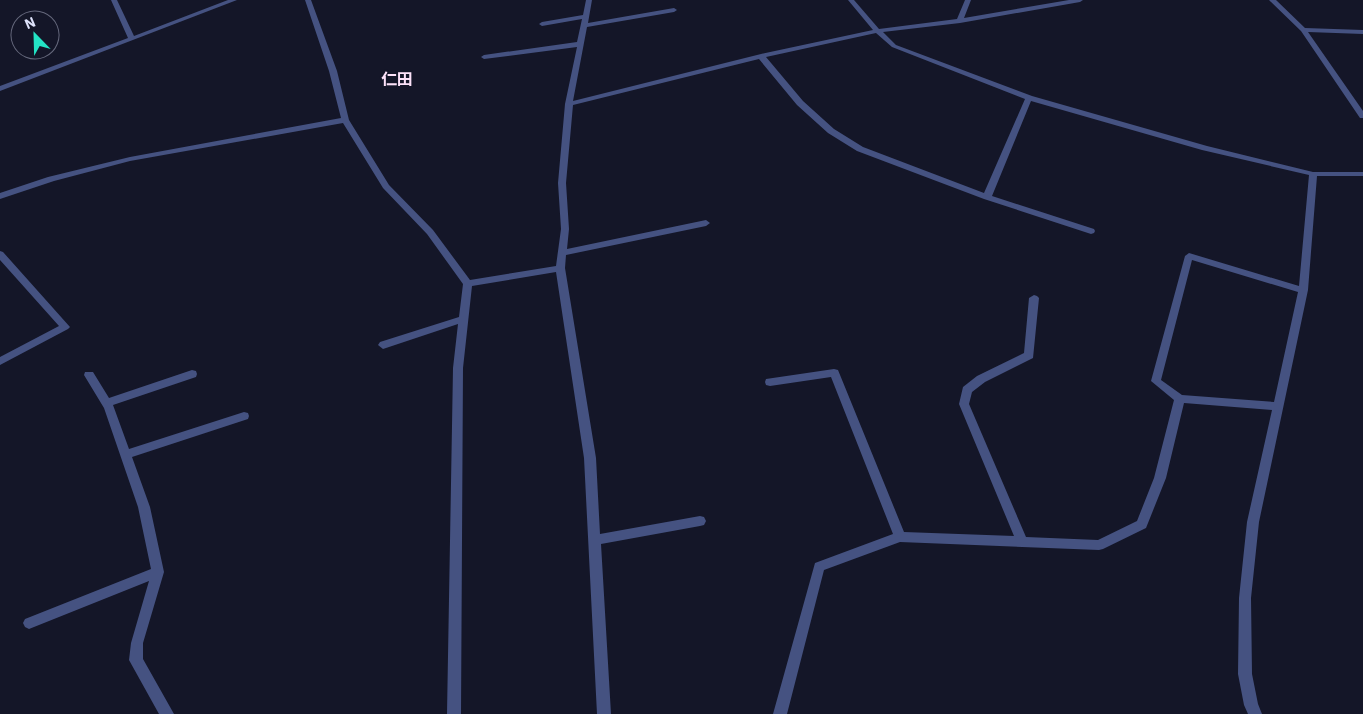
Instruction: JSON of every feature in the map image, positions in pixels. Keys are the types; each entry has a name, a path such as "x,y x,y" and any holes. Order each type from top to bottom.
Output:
{"street":[{"path":"114,0 132,39"},
{"path":"0,89 234,0"},
{"path":"308,0 333,71 345,120 386,186 430,232 468,284 458,368 454,714"},
{"path":"589,0 569,104 562,182 565,229 560,268 590,458 604,714"},
{"path":"851,0 877,31 894,46 1029,98 1206,148 1313,174 1363,174"},
{"path":"960,21 968,0"},
{"path":"569,104 761,56 877,31 960,21 1080,0"},
{"path":"1272,0 1303,30 1363,116"},
{"path":"584,26 674,10"},
{"path":"542,24 585,17"},
{"path":"1303,30 1363,32"},
{"path":"484,56 580,44"},
{"path":"761,56 800,102 838,135 860,149 987,198 1091,231"},
{"path":"987,198 1029,98"},
{"path":"0,196 51,179 130,159 345,120"},
{"path":"1255,714 1251,705 1245,674 1245,598 1253,522 1303,290 1313,174"},
{"path":"562,253 706,223"},
{"path":"0,254 65,327 0,361"},
{"path":"1277,406 1180,399 1156,381 1189,256 1303,290"},
{"path":"468,284 560,268"},
{"path":"1022,541 964,404 967,390 981,379 1029,355 1034,298"},
{"path":"383,345 464,319"},
{"path":"770,382 834,373 900,538"},
{"path":"107,403 192,374"},
{"path":"89,375 107,403 144,507 158,572 136,643 136,660 167,714"},
{"path":"780,714 819,567 900,538 1099,545 1142,524 1160,478 1180,399"},
{"path":"126,454 244,416"},
{"path":"594,540 700,521"},
{"path":"29,623 158,572"}],"district":[{"name":"仁田","path":"397,79"}]}
